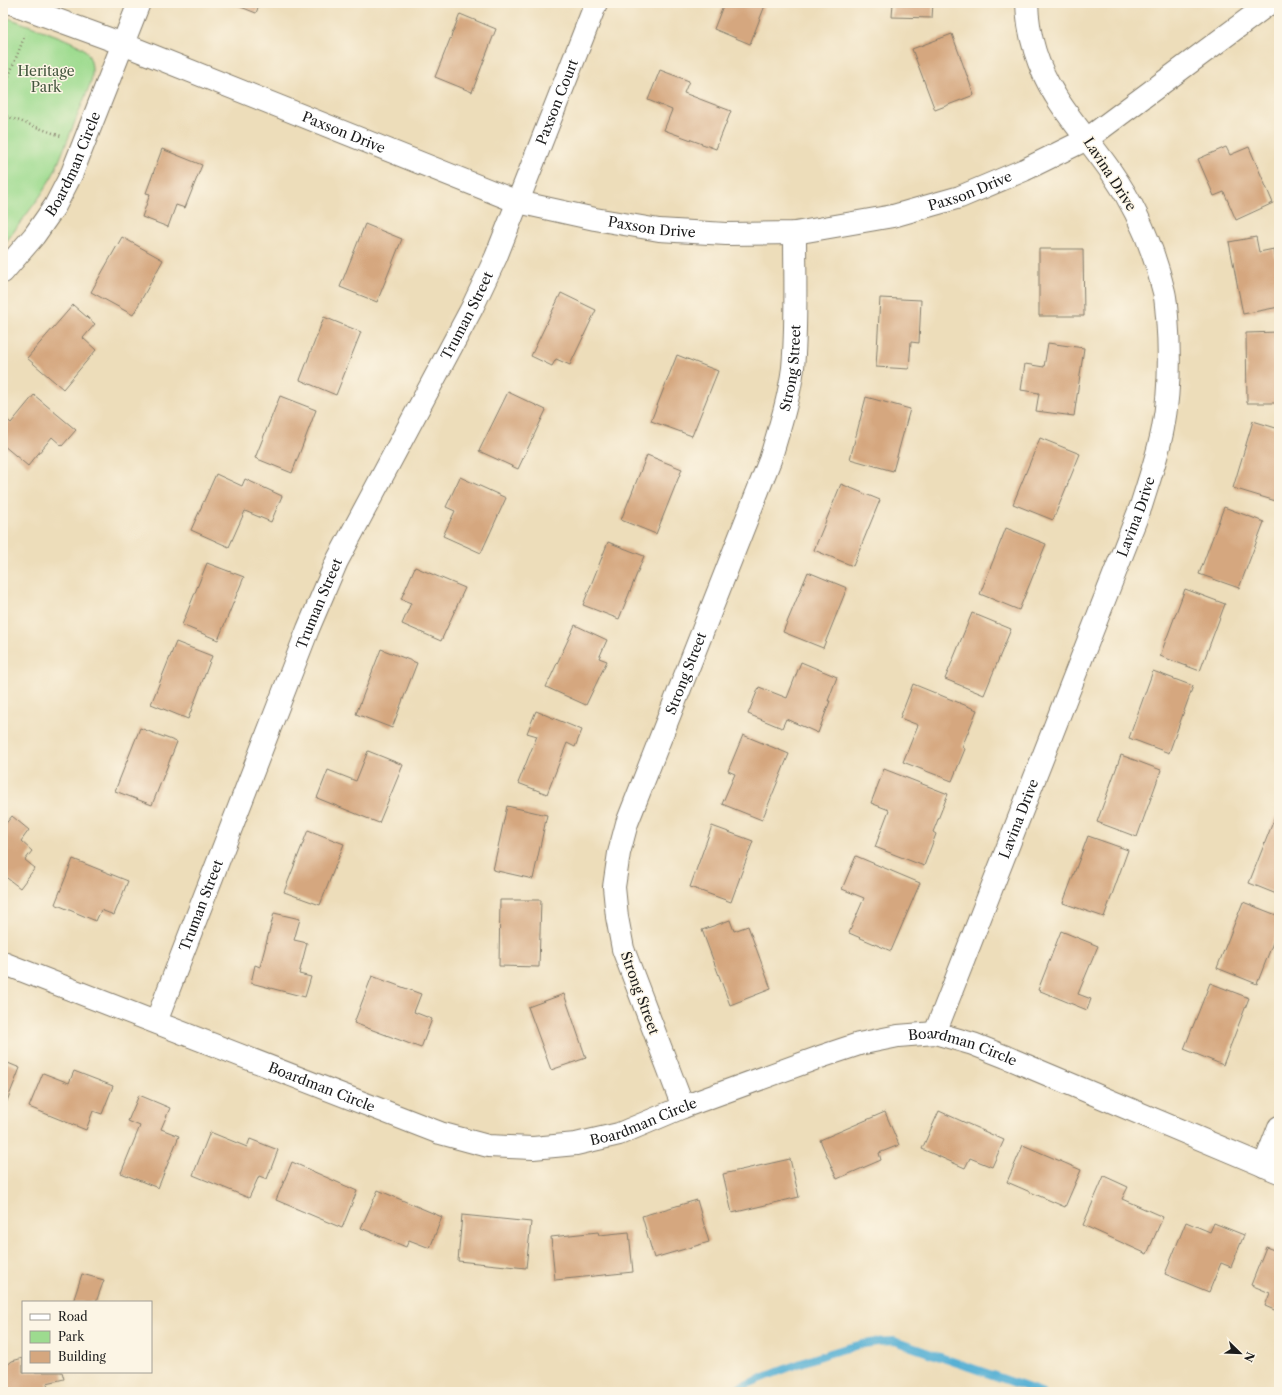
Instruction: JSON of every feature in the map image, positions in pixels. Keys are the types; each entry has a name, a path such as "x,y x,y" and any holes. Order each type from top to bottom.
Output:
{"street":[{"name":"Paxson Drive","path":"11,3 123,44 518,202 596,219 659,230 726,234 795,233 893,216 960,197 1024,170 1087,139 1270,3"},
{"name":"Boardman Circle","path":"3,272 34,236 55,206 72,173 139,3"},
{"name":"Paxson Court","path":"518,202 596,3"},
{"name":"Lavina Drive","path":"935,1033 1141,506 1154,466 1163,427 1169,381 1169,336 1164,293 1151,249 1134,210 1112,173 1055,96 1042,72 1033,42 1027,13 1027,3"},
{"name":"Truman Street","path":"156,1022 308,629 337,561 472,308 496,257 518,202"},
{"name":"Strong Street","path":"683,1108 623,949 617,917 614,886 619,853 627,823 770,460 784,416 792,369 795,336 795,233"},
{"name":"Boardman Circle","path":"3,963 440,1133 488,1146 533,1148 576,1144 618,1134 820,1056 859,1044 898,1036 935,1033 972,1044 1006,1057 1272,1169"},
{"path":"1272,1169 1279,1127"}],"path":[{"path":"3,91 34,12"},
{"path":"3,115 84,145"}],"green space":[{"name":"Heritage Park","path":"3,16 80,46 88,54 92,69 91,82 55,171 41,195 3,246"}],"building":[{"path":"231,3 260,3 256,13"},
{"path":"724,3 766,3 750,44 714,29"},
{"path":"893,3 933,3 932,18 892,17"},
{"path":"460,14 496,29 472,92 435,77"},
{"path":"952,34 974,95 935,110 912,49"},
{"path":"660,70 689,81 684,93 731,111 716,149 664,130 672,110 648,100"},
{"path":"1226,147 1230,155 1249,147 1273,203 1236,220 1224,192 1214,196 1198,159"},
{"path":"162,149 202,165 185,208 176,205 168,227 142,217 150,194 146,193"},
{"path":"365,224 402,239 377,302 340,287"},
{"path":"122,237 163,260 133,315 91,292"},
{"path":"1256,237 1259,252 1274,249 1279,277 1279,307 1243,314 1229,242"},
{"path":"1039,249 1083,249 1084,316 1039,316"},
{"path":"561,293 596,310 570,365 556,359 552,366 531,356"},
{"path":"880,298 921,300 919,343 911,342 909,369 876,367"},
{"path":"73,305 95,324 83,338 96,350 63,389 27,358"},
{"path":"324,317 361,332 336,395 300,380"},
{"path":"1279,332 1279,403 1247,403 1246,333"},
{"path":"1048,343 1084,348 1074,416 1036,411 1039,393 1021,390 1025,364 1044,367"},
{"path":"677,355 718,371 692,436 651,421"},
{"path":"508,392 546,410 518,469 479,451"},
{"path":"34,395 76,430 62,446 52,437 28,466 3,445 3,416 11,423"},
{"path":"280,396 316,410 292,473 255,458"},
{"path":"866,397 910,409 893,471 850,459"},
{"path":"1253,421 1279,429 1279,502 1233,488"},
{"path":"1040,438 1080,454 1053,520 1013,504"},
{"path":"647,455 682,469 656,534 621,520"},
{"path":"216,474 242,486 245,479 282,496 271,522 245,511 229,547 191,530"},
{"path":"460,477 506,498 481,553 443,536 455,511 446,507"},
{"path":"841,484 880,500 853,566 814,550"},
{"path":"1224,507 1264,522 1239,588 1199,574"},
{"path":"1006,528 1046,544 1019,610 980,594"},
{"path":"608,542 644,556 619,619 583,605"},
{"path":"207,563 244,577 218,640 182,625"},
{"path":"415,567 465,588 441,641 402,624 411,603 401,599"},
{"path":"808,572 847,588 823,648 783,632"},
{"path":"1185,589 1225,604 1200,671 1160,656"},
{"path":"972,613 1011,629 984,695 945,679"},
{"path":"575,625 607,640 599,658 607,661 586,705 546,687"},
{"path":"176,642 212,656 188,719 151,704"},
{"path":"381,649 417,663 392,728 356,714"},
{"path":"801,662 837,677 818,733 786,719 782,728 748,714 759,687 787,698"},
{"path":"1153,671 1193,686 1169,753 1129,738"},
{"path":"913,684 977,710 962,747 965,749 952,781 903,762 918,725 900,718"},
{"path":"536,711 582,730 575,747 567,743 547,794 518,783 537,736 527,733"},
{"path":"140,728 177,742 152,805 115,791"},
{"path":"743,735 789,754 762,820 722,804 735,774 728,771"},
{"path":"368,751 403,765 379,823 317,798 328,770 356,781"},
{"path":"1121,755 1161,770 1137,837 1097,822"},
{"path":"884,769 948,794 933,832 936,834 924,866 875,847 889,810 871,803"},
{"path":"507,806 547,815 533,879 493,870"},
{"path":"12,816 29,830 21,841 32,851 25,860 35,868 20,888 3,875 3,827"},
{"path":"1275,817 1279,818 1279,895 1249,883"},
{"path":"712,826 753,841 731,902 690,887"},
{"path":"308,830 344,844 320,905 284,892"},
{"path":"1088,836 1128,850 1104,917 1063,903"},
{"path":"856,856 920,883 891,951 849,933 864,898 842,889"},
{"path":"73,859 128,881 114,915 101,910 96,921 55,904"},
{"path":"500,900 541,900 539,967 499,966"},
{"path":"1243,902 1279,916 1279,927 1257,984 1217,968"},
{"path":"274,913 300,919 294,940 307,943 299,974 311,977 305,997 251,983 255,965 260,967"},
{"path":"730,920 734,931 748,926 771,989 730,1005 702,930"},
{"path":"1061,931 1098,946 1078,994 1091,999 1087,1010 1038,990"},
{"path":"372,976 421,994 414,1012 432,1019 421,1048 354,1023"},
{"path":"1210,983 1249,998 1223,1065 1184,1049"},
{"path":"564,994 586,1058 551,1070 528,1007"},
{"path":"3,1061 20,1068 3,1111"},
{"path":"74,1071 113,1086 102,1114 93,1111 86,1130 29,1107 43,1073 69,1083"},
{"path":"139,1095 170,1108 161,1129 179,1136 158,1188 121,1173 140,1126 128,1121"},
{"path":"939,1111 1004,1140 992,1167 970,1158 965,1168 922,1149"},
{"path":"885,1112 899,1145 879,1153 881,1160 837,1179 820,1140"},
{"path":"210,1132 247,1147 250,1139 278,1150 267,1179 259,1176 249,1198 193,1175"},
{"path":"1023,1145 1081,1170 1065,1207 1007,1182"},
{"path":"790,1159 799,1197 732,1213 723,1174"},
{"path":"292,1162 357,1191 342,1228 276,1200"},
{"path":"1104,1176 1128,1187 1122,1199 1163,1217 1147,1254 1083,1225"},
{"path":"378,1190 442,1217 430,1248 409,1240 406,1247 361,1228"},
{"path":"697,1200 709,1242 654,1258 642,1216"},
{"path":"462,1215 531,1222 526,1268 458,1261"},
{"path":"1186,1222 1210,1232 1214,1223 1244,1235 1231,1267 1221,1263 1209,1292 1165,1274"},
{"path":"598,1232 599,1235 629,1232 633,1272 555,1280 551,1237"},
{"path":"1266,1247 1279,1252 1279,1312 1265,1306 1270,1293 1251,1285"},
{"path":"82,1274 104,1280 96,1301 73,1301"},
{"path":"22,1358 22,1373 62,1373 64,1379 47,1383 49,1392 3,1392 3,1369 12,1361"}],"waterway":[{"path":"728,1392 823,1355 865,1344 894,1341 1041,1392"}]}
